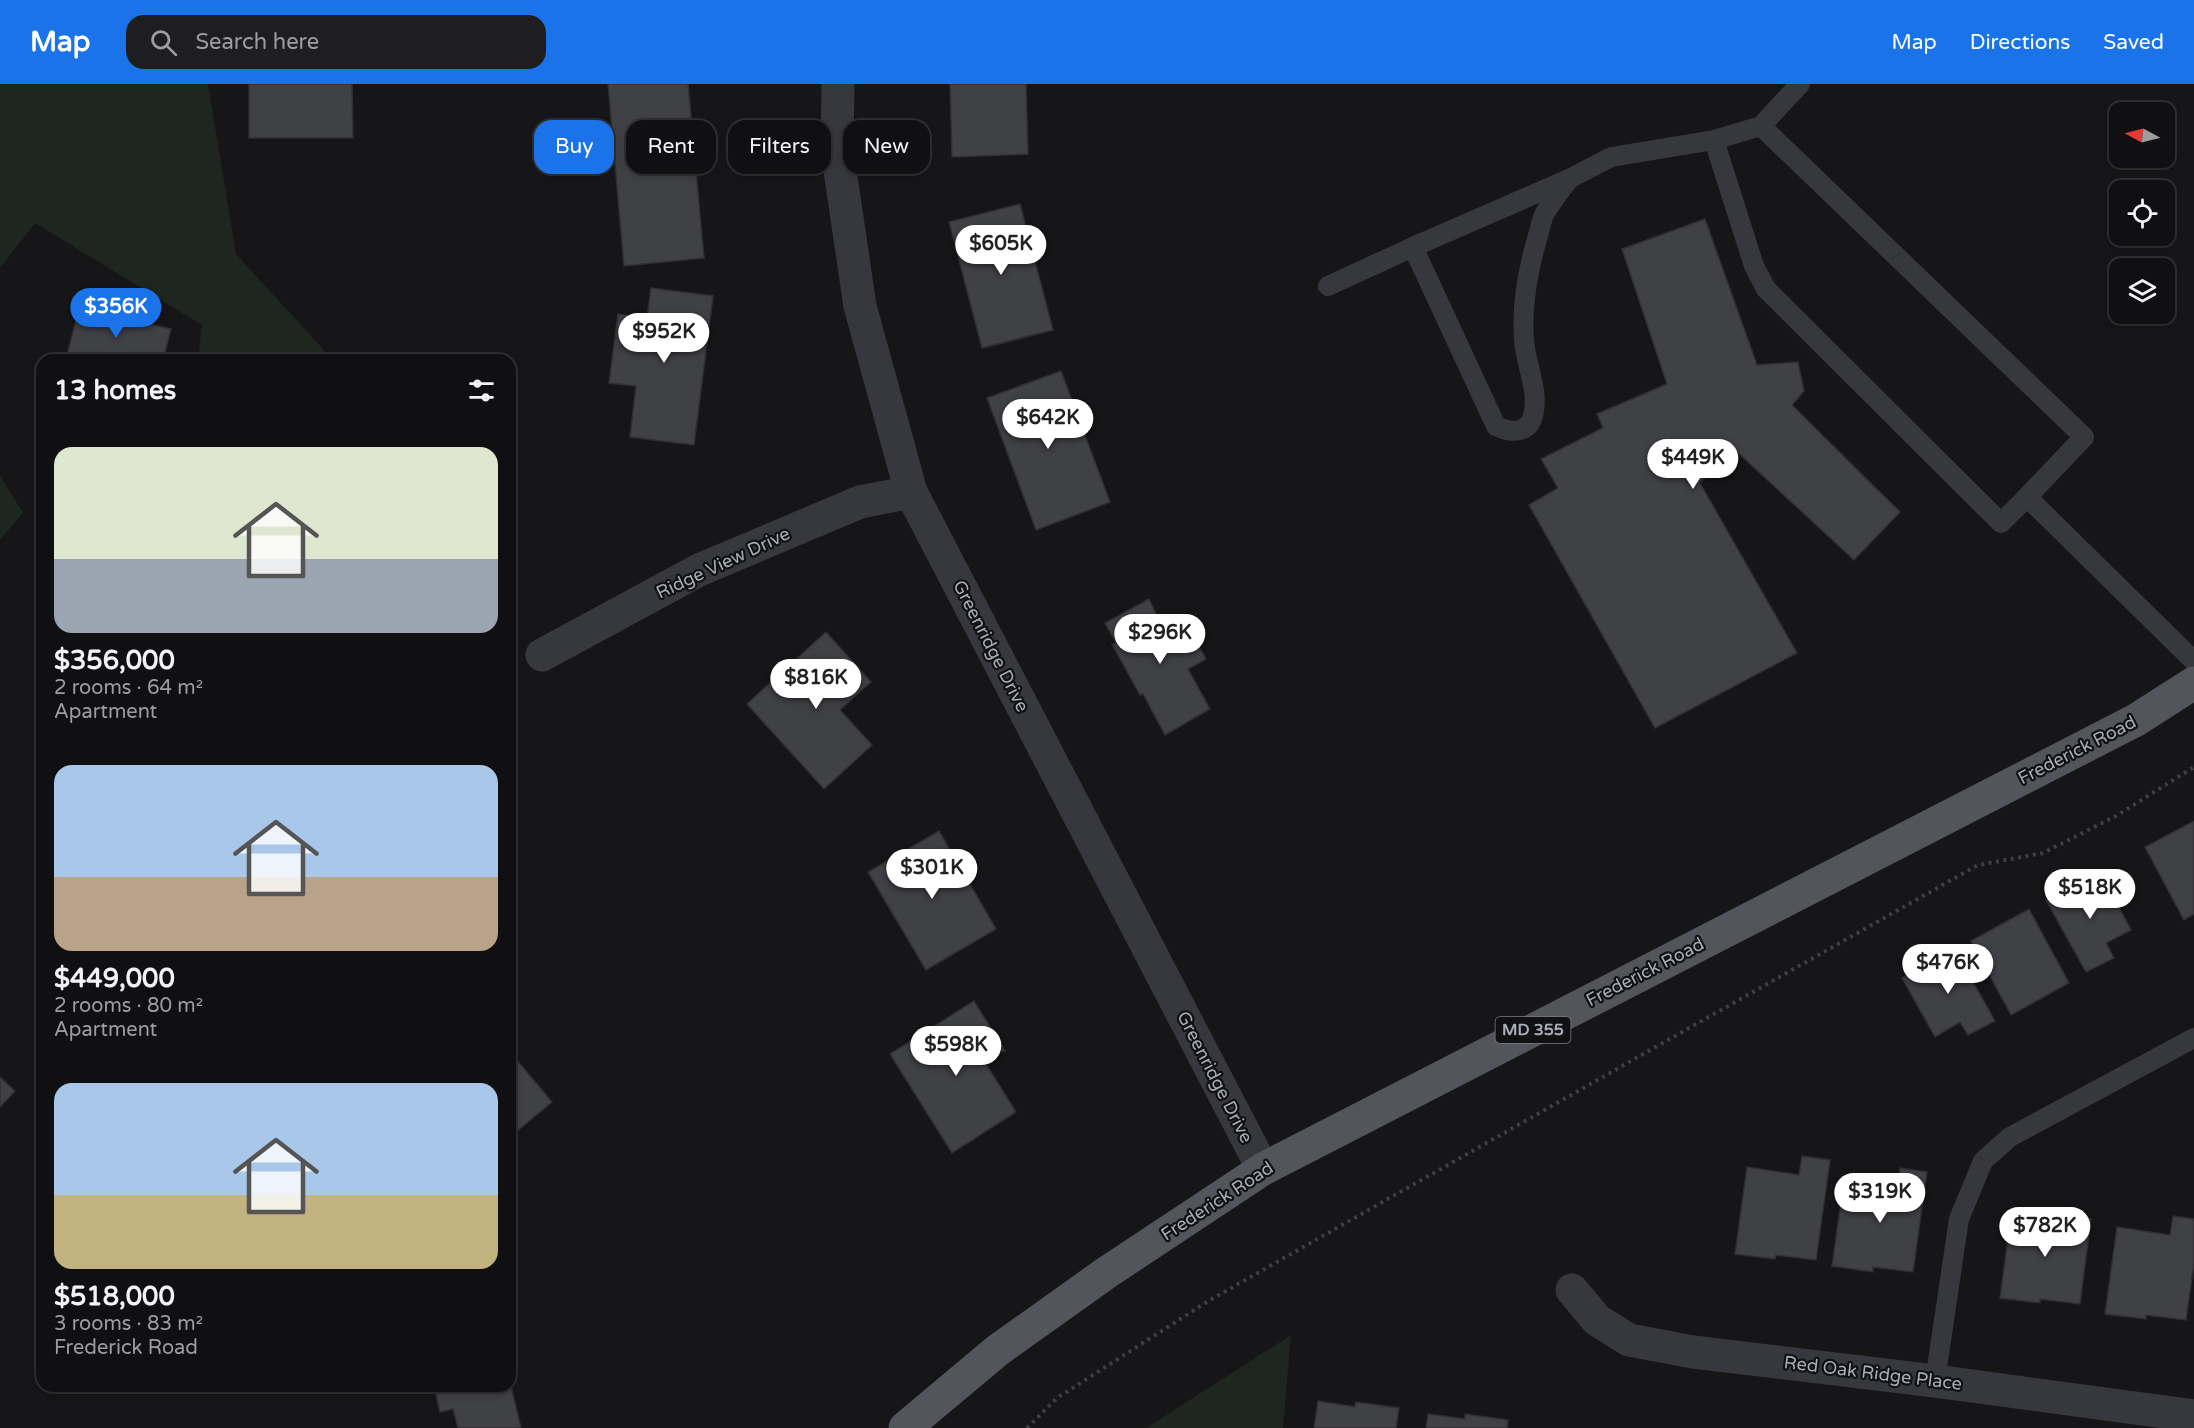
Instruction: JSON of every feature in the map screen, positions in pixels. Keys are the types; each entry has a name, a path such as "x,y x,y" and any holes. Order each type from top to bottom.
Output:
{"main road":[{"name":"Frederick Road","path":"905,1428 998,1350 1106,1273 1263,1169 2136,720 2194,683"}],"street":[{"name":"Greenridge Drive","path":"838,84 837,150 860,306 911,492 1263,1169"},
{"name":"Ridge View Drive","path":"542,655 699,570 860,502 911,492"},
{"name":"Red Oak Ridge Place","path":"1572,1290 1597,1320 1629,1340 1693,1352 1935,1380 2194,1416"}],"lane":[{"path":"1328,286 1569,179 1611,157 1714,140 1761,126 1800,84"},
{"path":"1714,140 1754,266 1766,289 2001,524 2084,437 1761,126"},
{"path":"1413,247 1496,426 1506,431 1520,431 1533,417 1534,404 1525,346 1524,305 1530,264 1545,213 1569,179"},
{"path":"2027,497 2194,661"},
{"path":"1935,1380 1959,1218 1983,1161 2010,1137 2194,1038"}],"path":[{"path":"1027,1428 1057,1398 1210,1300 1978,865 2043,853 2116,816 2194,766"}],"shaded area":[{"path":"0,84 208,84 236,254 328,354 199,354 202,325 35,223 0,268"},
{"path":"0,475 23,513 0,540"},
{"path":"1291,1335 1283,1428 1146,1428"}],"building":[{"path":"249,84 352,84 353,138 249,138"},
{"path":"608,84 688,84 691,120 626,120 626,174 696,174 704,258 624,266 614,152 614,120 611,120"},
{"path":"950,84 1026,84 1028,154 952,157"},
{"path":"1020,204 1053,330 982,348 949,222"},
{"path":"1705,219 1757,365 1798,362 1804,391 1792,405 1900,512 1854,560 1734,449 1700,483 1797,653 1655,728 1529,505 1558,488 1541,459 1603,428 1597,414 1667,384 1622,249"},
{"path":"651,288 713,296 694,445 630,437 636,386 609,383 618,314 647,318"},
{"path":"79,307 171,329 165,354 67,354"},
{"path":"1061,371 1110,502 1036,530 987,398"},
{"path":"1149,599 1158,618 1163,615 1174,635 1188,627 1206,659 1188,669 1210,709 1165,735 1112,644 1116,643 1105,623"},
{"path":"826,632 871,682 840,710 872,745 824,789 747,704"},
{"path":"2194,821 2194,914 2184,920 2145,847"},
{"path":"939,831 996,929 926,970 868,872"},
{"path":"2100,872 2131,930 2106,943 2114,958 2086,972 2046,900"},
{"path":"2029,909 2069,983 2011,1015 1971,941"},
{"path":"1954,948 1995,1021 1968,1035 1960,1022 1935,1037 1902,978"},
{"path":"974,1001 1005,1051 981,1056 1016,1112 952,1153 890,1054"},
{"path":"516,1059 552,1102 516,1132"},
{"path":"0,1077 15,1091 0,1107"},
{"path":"1802,1156 1830,1160 1816,1260 1776,1255 1775,1259 1735,1254 1747,1167 1799,1175"},
{"path":"1900,1168 1927,1172 1913,1272 1873,1267 1873,1272 1832,1266 1844,1180 1897,1187"},
{"path":"2012,1209 2091,1219 2080,1304 2040,1299 2040,1303 2000,1298"},
{"path":"2173,1216 2194,1219 2194,1263 2186,1320 2146,1315 2146,1319 2105,1314 2117,1227 2170,1235"},
{"path":"435,1392 512,1392 521,1428 458,1428 453,1409 440,1412"},
{"path":"1318,1401 1355,1407 1356,1402 1399,1408 1396,1428 1314,1428"},
{"path":"1428,1414 1465,1419 1465,1414 1508,1420 1507,1428 1426,1428"}]}
